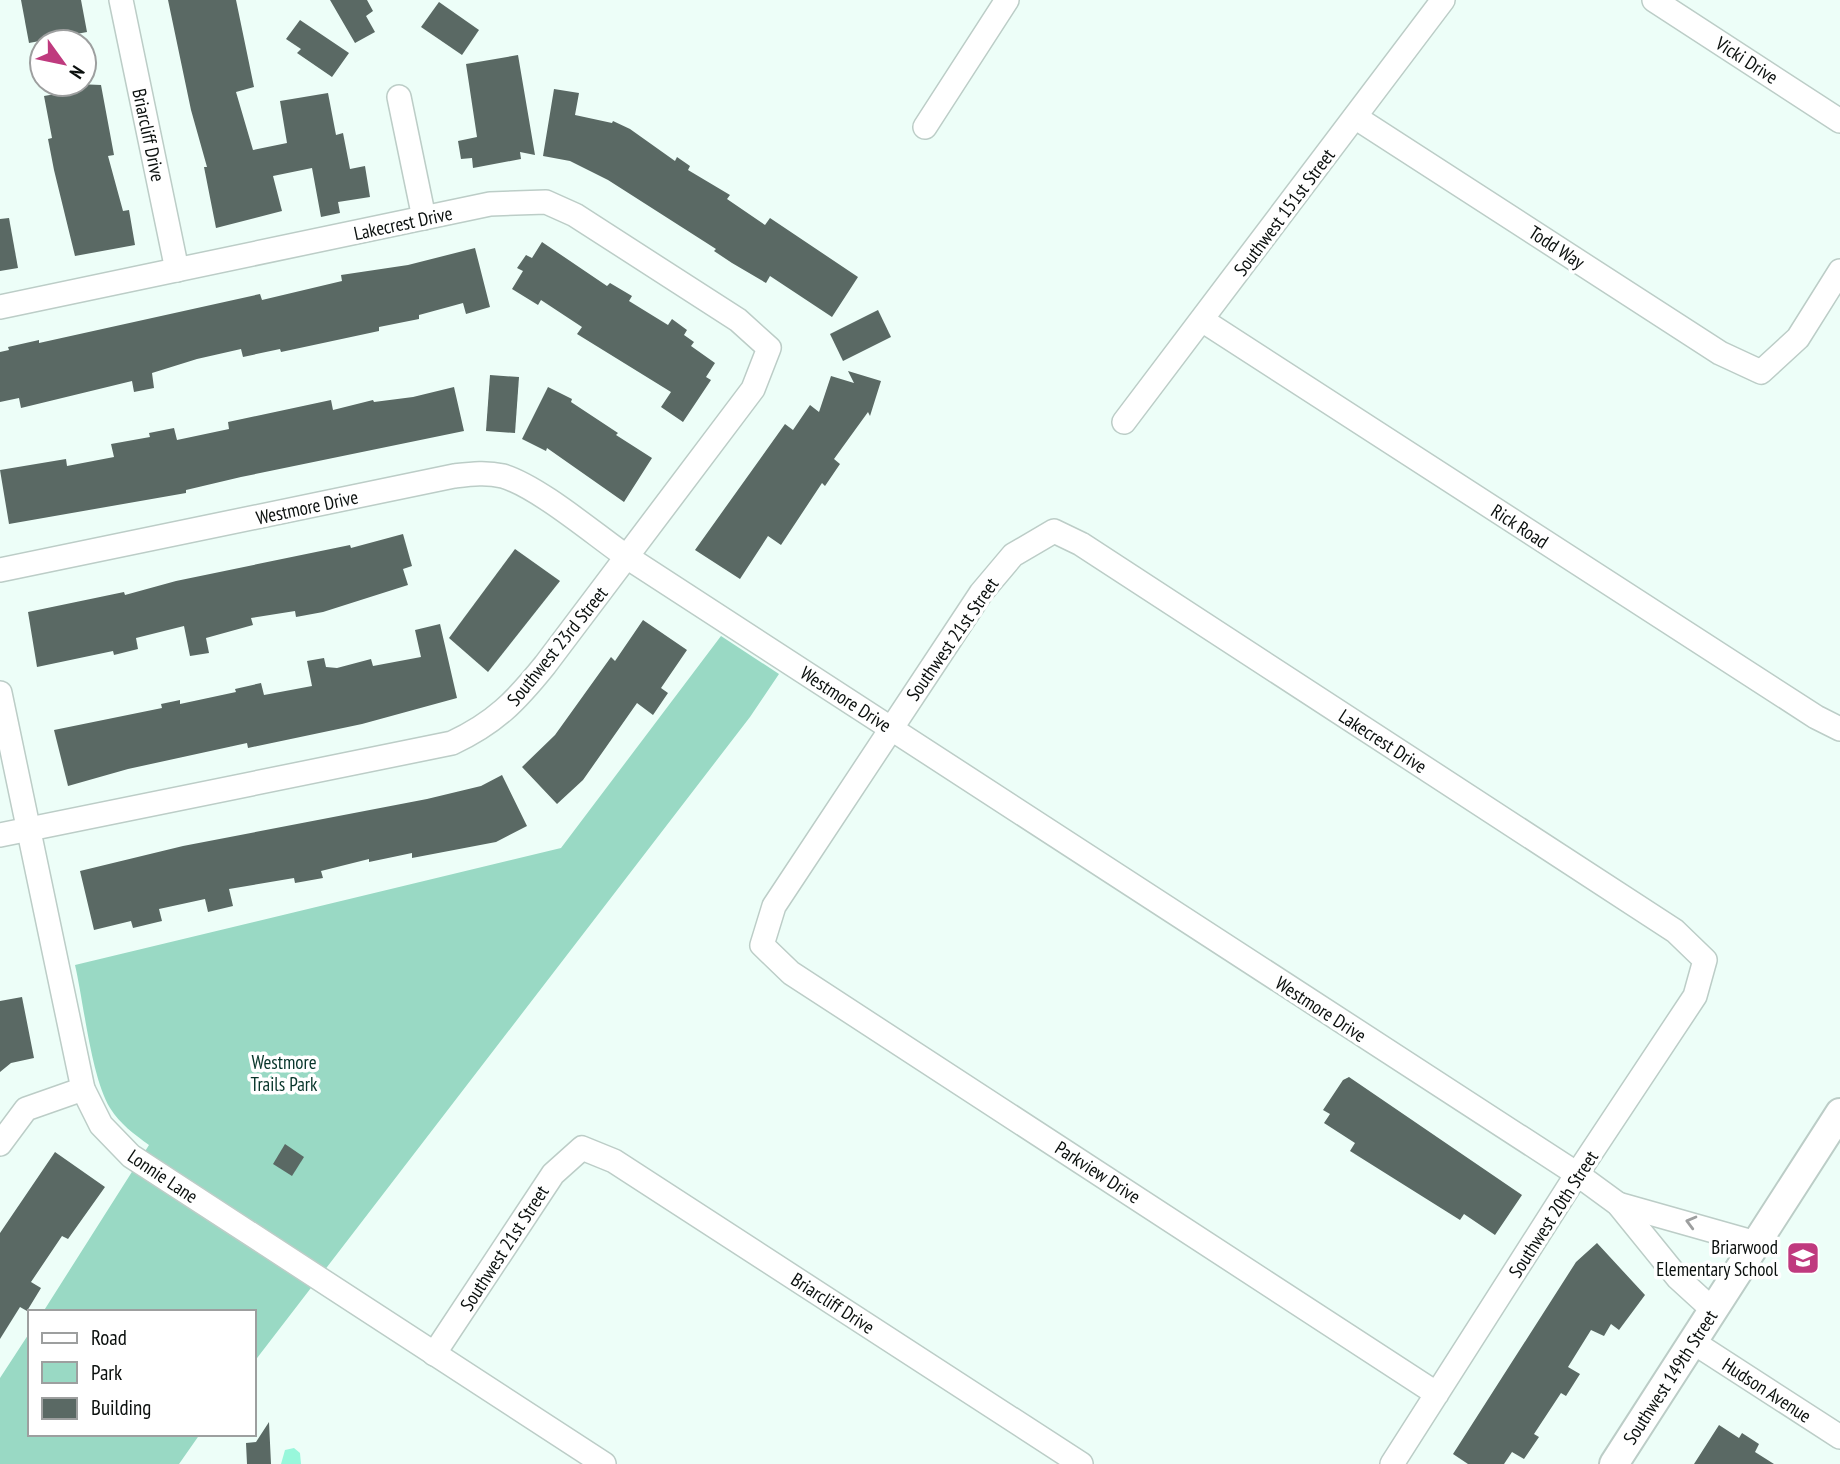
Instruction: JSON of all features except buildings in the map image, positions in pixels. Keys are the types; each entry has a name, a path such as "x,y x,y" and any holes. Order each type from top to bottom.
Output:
{"street":[{"name":"Briarcliff Drive","path":"121,0 177,270"},
{"path":"925,127 1007,0"},
{"name":"Southwest 151st Street","path":"1124,422 1443,0"},
{"name":"Vicki Drive","path":"1654,0 1684,8 1840,121"},
{"path":"399,97 424,218"},
{"name":"Todd Way","path":"1355,117 1720,352 1761,372 1798,338 1840,271"},
{"name":"Lakecrest Drive","path":"0,307 490,204 546,202 575,215 738,320 769,348"},
{"name":"Rick Road","path":"1202,320 1815,717 1840,729"},
{"name":"Southwest 23rd Street","path":"0,835 452,743 490,723 521,695 753,389 769,348"},
{"name":"Westmore Drive","path":"0,570 478,472 503,476 530,490 626,557 1577,1174 1618,1204 1678,1278 1713,1311"},
{"name":"Lakecrest Drive","path":"1054,531 1081,544 1632,902 1675,931 1705,960"},
{"name":"Southwest 21st Street","path":"762,945 774,906 981,593 1013,555 1054,531"},
{"name":"Lonnie Lane","path":"0,693 83,1089 101,1125 131,1156 604,1464"},
{"name":"Parkview Drive","path":"762,945 791,973 1437,1394"},
{"name":"Southwest 20th Street","path":"1392,1464 1577,1174 1695,996 1705,960"},
{"path":"0,1144 26,1109 83,1089"},
{"name":"Southwest 149th Street","path":"1614,1464 1840,1113"},
{"name":"Briarcliff Drive","path":"582,1148 614,1161 1081,1464"},
{"name":"Southwest 21st Street","path":"434,1354 553,1174 582,1148"},
{"name":"Westmore Drive","path":"1618,1204 1756,1243"},
{"name":"Hudson Avenue","path":"1693,1342 1840,1437"}],"green space":[{"name":"Westmore Trails Park","path":"721,636 779,674 750,717 256,1359 256,1310 44,1310 149,1145 118,1119 103,1094 93,1059 75,965 561,848"},
{"path":"28,1335 28,1436 199,1436 179,1464 0,1464 0,1378"}],"shaded area":[{"path":"294,1448 300,1453 301,1464 281,1464 285,1450"}],"place":[{"name":"Briarwood Elementary School","path":"1803,1258"}]}
